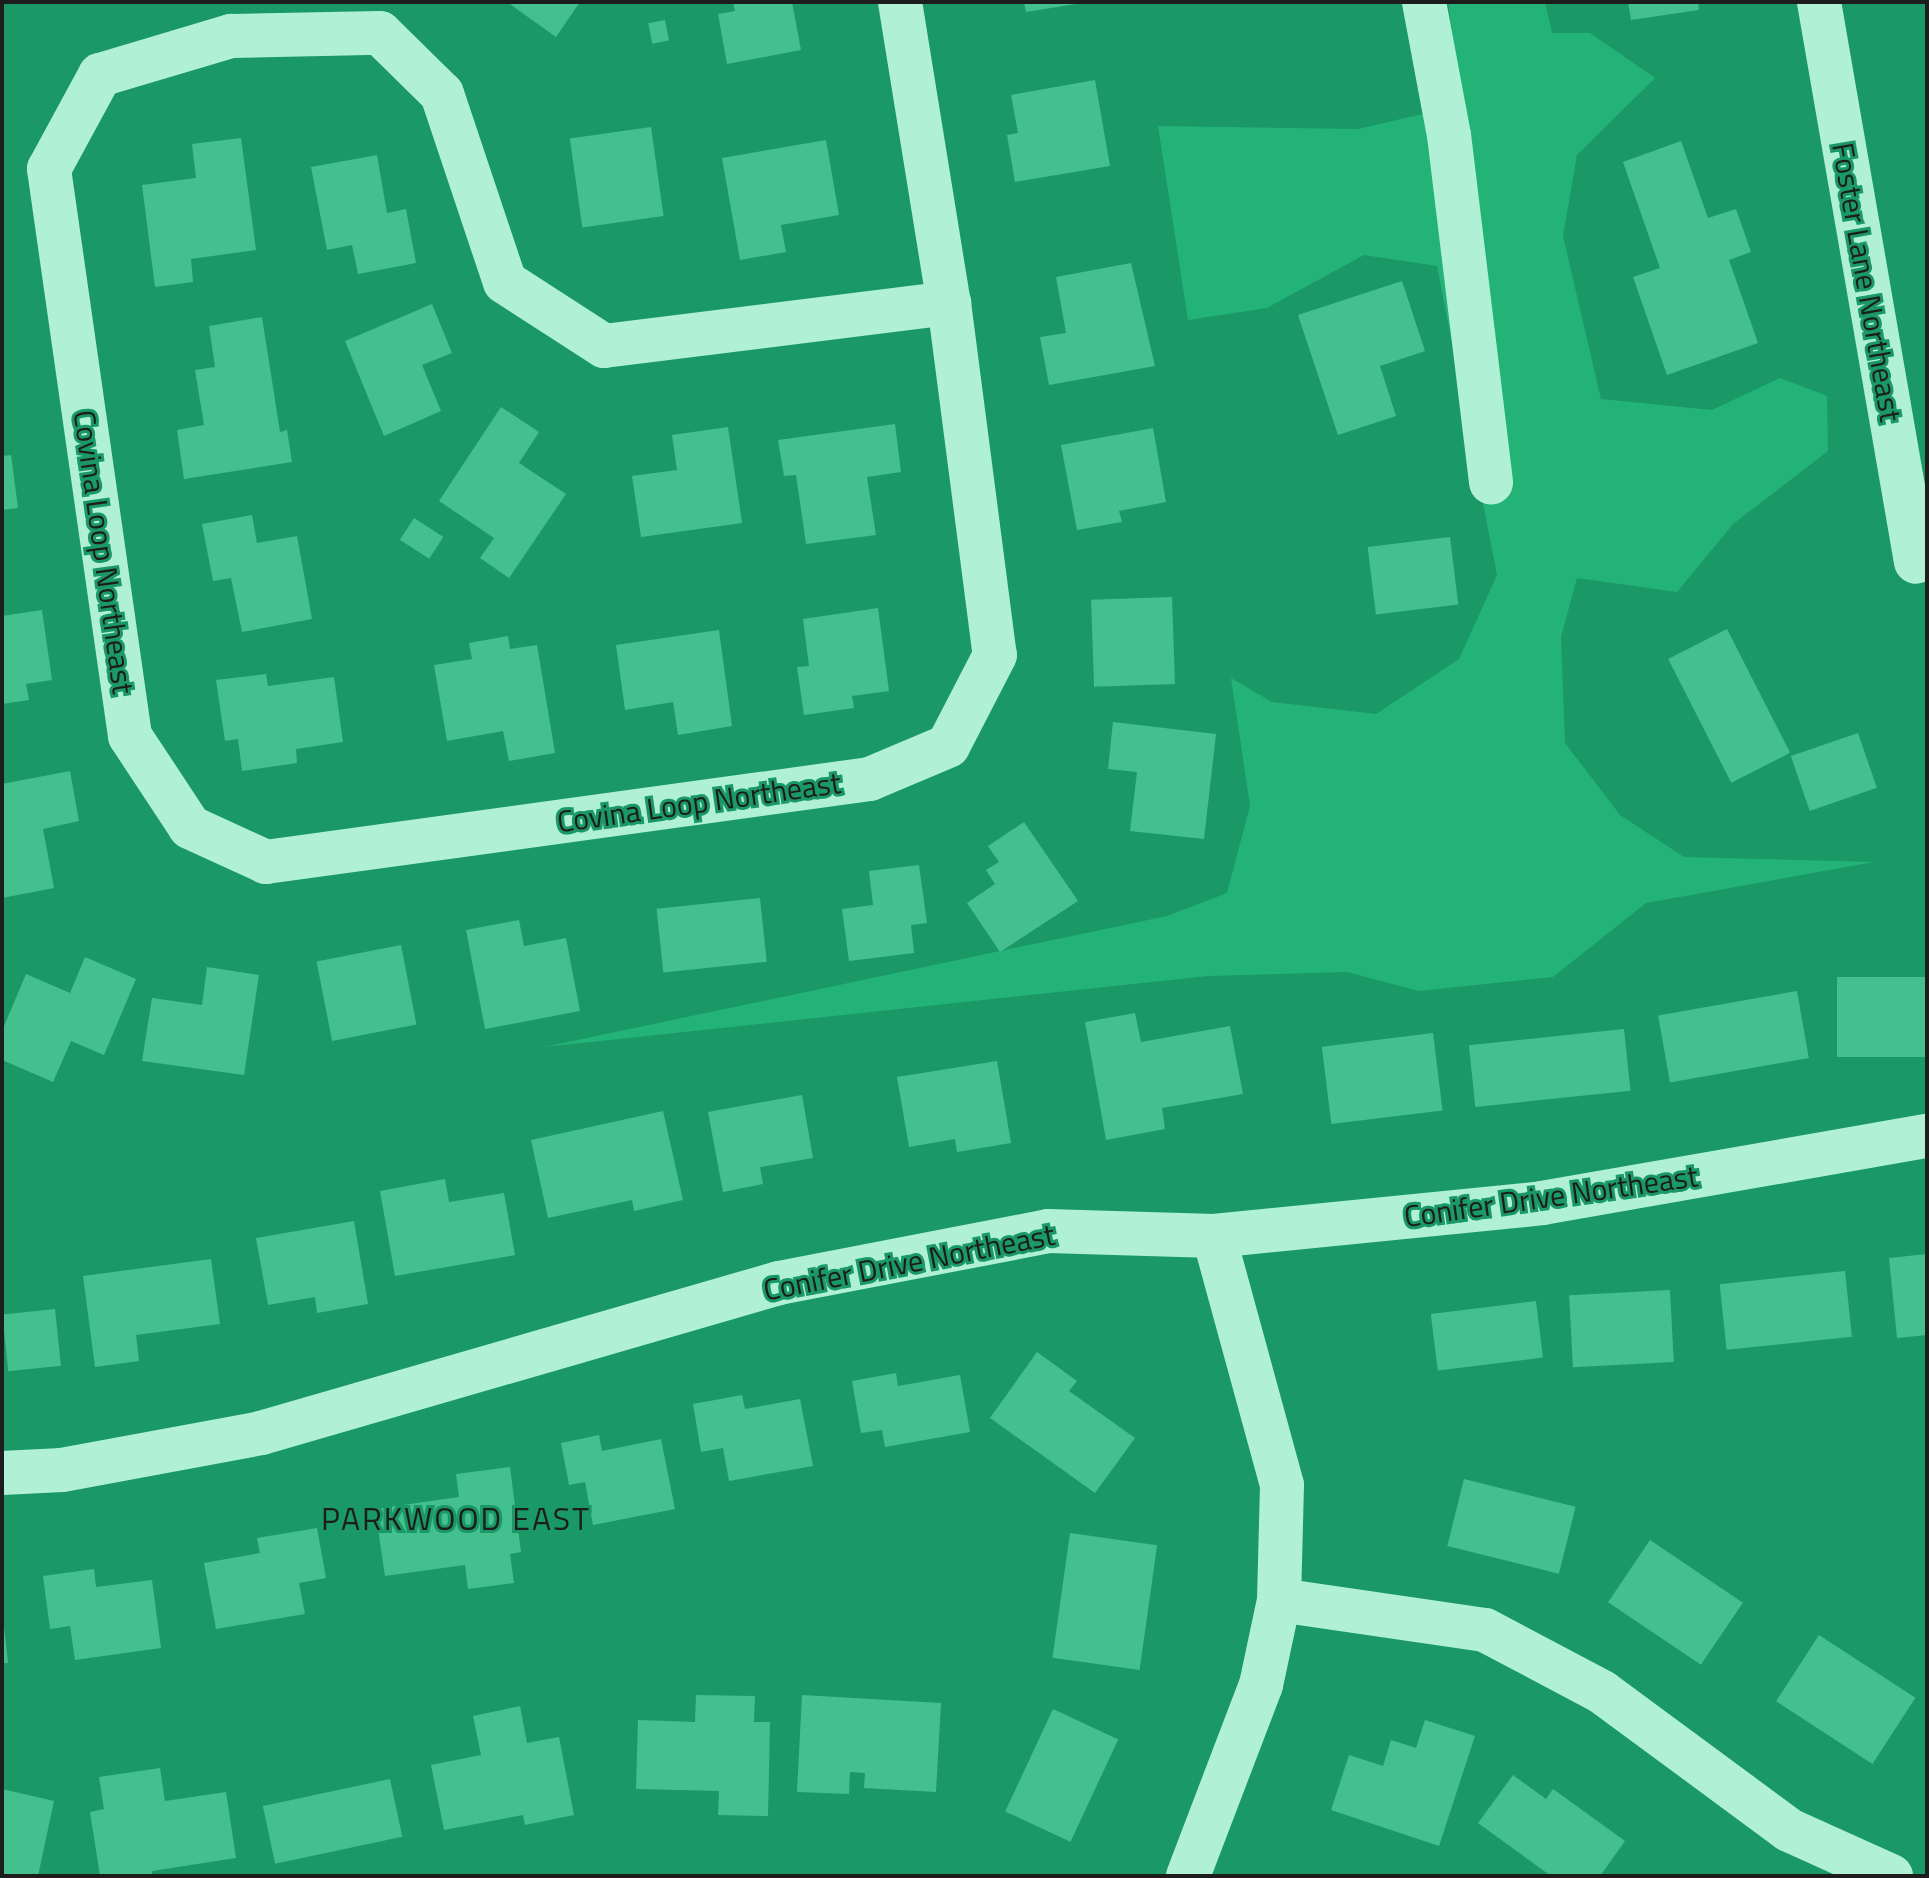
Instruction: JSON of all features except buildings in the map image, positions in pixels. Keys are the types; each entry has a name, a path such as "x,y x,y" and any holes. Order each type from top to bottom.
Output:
{"street":[{"name":"Covina Loop Northeast","path":"900,2 949,303 995,655 948,746 870,779 266,862 190,827 130,736 49,169 100,75 231,36 380,33 442,94 505,282 604,346 949,303"},
{"path":"1424,2 1449,135 1491,482"},
{"name":"Foster Lane Northeast","path":"1819,2 1916,562"},
{"name":"Conifer Drive Northeast","path":"2,1473 62,1470 261,1433 779,1283 1048,1231 1214,1236 1542,1203 1927,1136"},
{"path":"1188,1876 1261,1685 1279,1600 1282,1485 1214,1236"},
{"path":"1279,1600 1485,1630 1602,1692 1789,1830 1891,1876"}],"green space":[{"path":"1448,2 1545,2 1552,33 1590,33 1655,78 1577,155 1563,236 1601,399 1712,410 1780,378 1827,396 1828,451 1733,524 1677,592 1577,578 1561,637 1565,743 1620,815 1684,857 1874,862 1646,903 1553,977 1419,991 1347,972 1208,976 544,1047 1167,916 1227,893 1250,806 1231,678 1272,702 1376,714 1459,659 1497,575 1437,266 1364,255 1267,308 1188,320 1158,126 1358,129 1461,105"}],"district":[{"name":"PARKWOOD EAST","path":"456,1518"}]}
